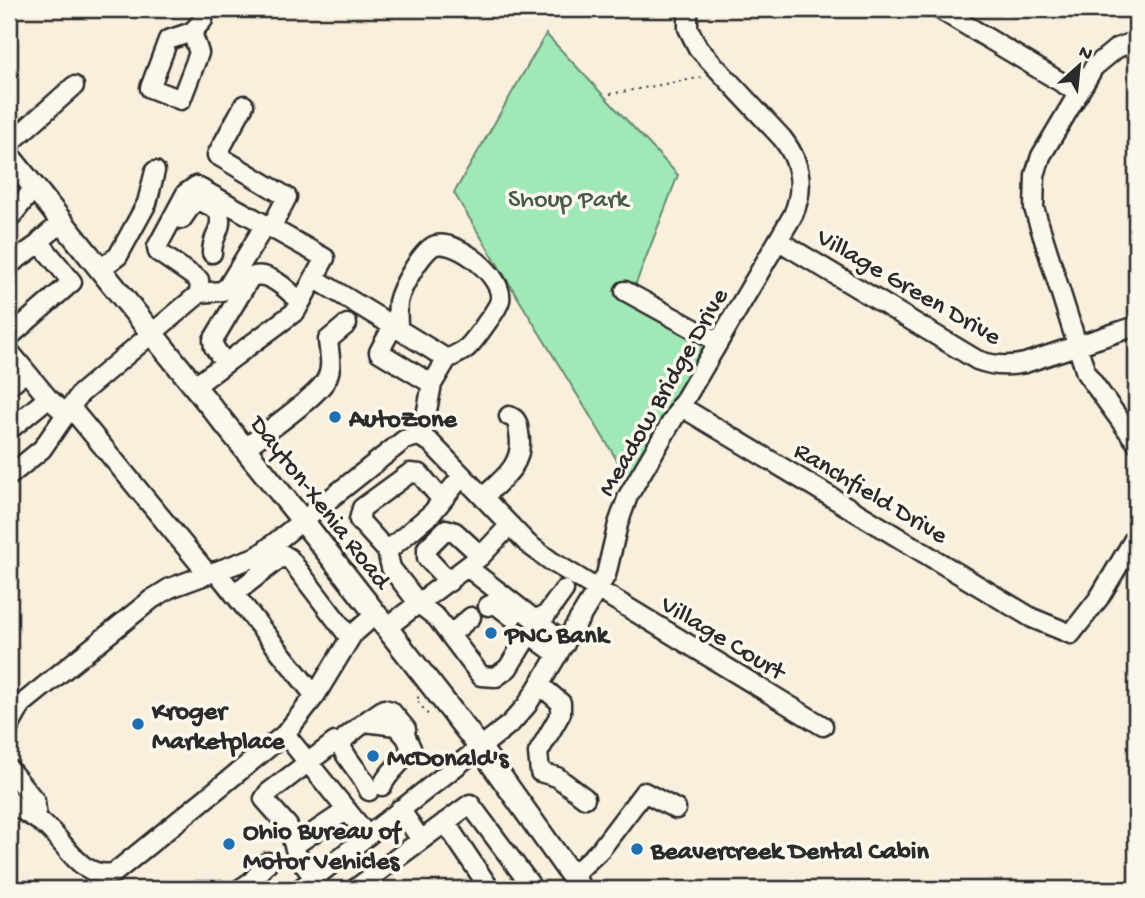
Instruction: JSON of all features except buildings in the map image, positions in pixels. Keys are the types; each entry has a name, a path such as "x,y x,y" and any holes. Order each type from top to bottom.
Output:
{"main road":[{"name":"Dayton-Xenia Road","path":"9,156 303,521 478,746 577,883"}],"street":[{"path":"191,33 203,20 202,9"},
{"name":"Meadow Bridge Drive","path":"307,884 478,746 511,723 527,705 598,591 609,566 618,524 628,496 793,215 799,198 799,167 792,151 698,48 687,20 688,9"},
{"path":"939,9 1079,93"},
{"path":"1136,41 1116,48 1101,60 1046,146 1035,175 1034,208 1086,373 1136,442"},
{"path":"9,144 74,86"},
{"path":"159,246 199,283 222,291 287,197 217,155 244,105"},
{"path":"100,269 118,256 147,203 155,171"},
{"path":"159,246 186,193 196,187 325,258 296,310 194,386"},
{"path":"9,218 34,188"},
{"path":"159,246 173,235 192,202 201,201 218,210 222,219 212,241 212,253"},
{"path":"9,476 42,449 80,394 151,332 199,283 212,253 238,210"},
{"path":"9,265 40,243 62,222"},
{"name":"Village Green Drive","path":"779,241 984,362 1000,366 1018,365 1136,326"},
{"path":"9,337 72,282 40,243"},
{"path":"9,727 22,704 152,599 170,588 258,556 404,440 422,437 432,384 447,359 467,350 500,301 492,276 457,249 447,245 434,245 424,254 398,302 396,327 379,352 432,384"},
{"path":"225,363 214,347 213,340 250,278 256,274 261,275 292,293 300,303"},
{"path":"314,278 447,359"},
{"path":"625,291 718,342"},
{"path":"245,448 292,412 327,380 331,367 328,340 347,324"},
{"path":"9,351 48,398 69,411 212,573 234,594 315,696"},
{"path":"9,385 26,372"},
{"path":"9,430 48,398"},
{"name":"Ranchfield Drive","path":"680,407 1037,621 1072,634 1099,598 1136,536"},
{"path":"483,497 510,473 519,458 517,422 509,416"},
{"name":"Village Court","path":"422,437 430,442 528,544 551,561 823,726"},
{"path":"366,471 383,492"},
{"path":"442,500 420,474 410,473 362,508 359,520 387,551 391,568 419,604 437,618 481,676 496,677 508,668 531,627 545,615 564,590"},
{"path":"387,551 432,513 462,475"},
{"path":"9,799 14,806 47,827 80,865 100,875 114,873 285,734 315,696 350,638 419,604 474,562 510,525"},
{"path":"449,582 427,558 426,548 446,529 455,532 474,562 531,627 561,650"},
{"path":"234,594 284,555 350,638"},
{"path":"488,606 494,603 520,623 531,627"},
{"path":"450,635 471,617"},
{"path":"540,685 561,703 561,713 538,753 540,772 556,777 585,798"},
{"path":"365,722 396,726 411,748 407,756 388,773 376,789 366,781 341,746 345,738 365,722"},
{"path":"285,734 367,835"},
{"path":"307,884 288,826 264,799 268,793 335,742"},
{"path":"9,769 35,801 37,820"},
{"path":"577,883 644,792 676,809"},
{"path":"355,889 470,804 529,883 530,889"},
{"path":"400,809 421,839"},
{"path":"295,845 347,810"},
{"path":"445,822 490,889"},
{"path":"243,888 268,862"}],"path":[{"path":"610,94 722,73"},
{"path":"420,695 416,699 429,716 427,718"}],"green space":[{"name":"Shoup Park","path":"546,34 678,175 635,286 716,332 628,478 454,193"}],"place":[{"name":"AutoZone","path":"335,417"},
{"name":"PNC Bank","path":"491,633"},
{"name":"Kroger Marketplace","path":"138,724"},
{"name":"McDonald's","path":"373,756"},
{"name":"Ohio Bureau of Motor Vehicles","path":"229,844"},
{"name":"Beavercreek Dental Cabin","path":"637,849"}]}
